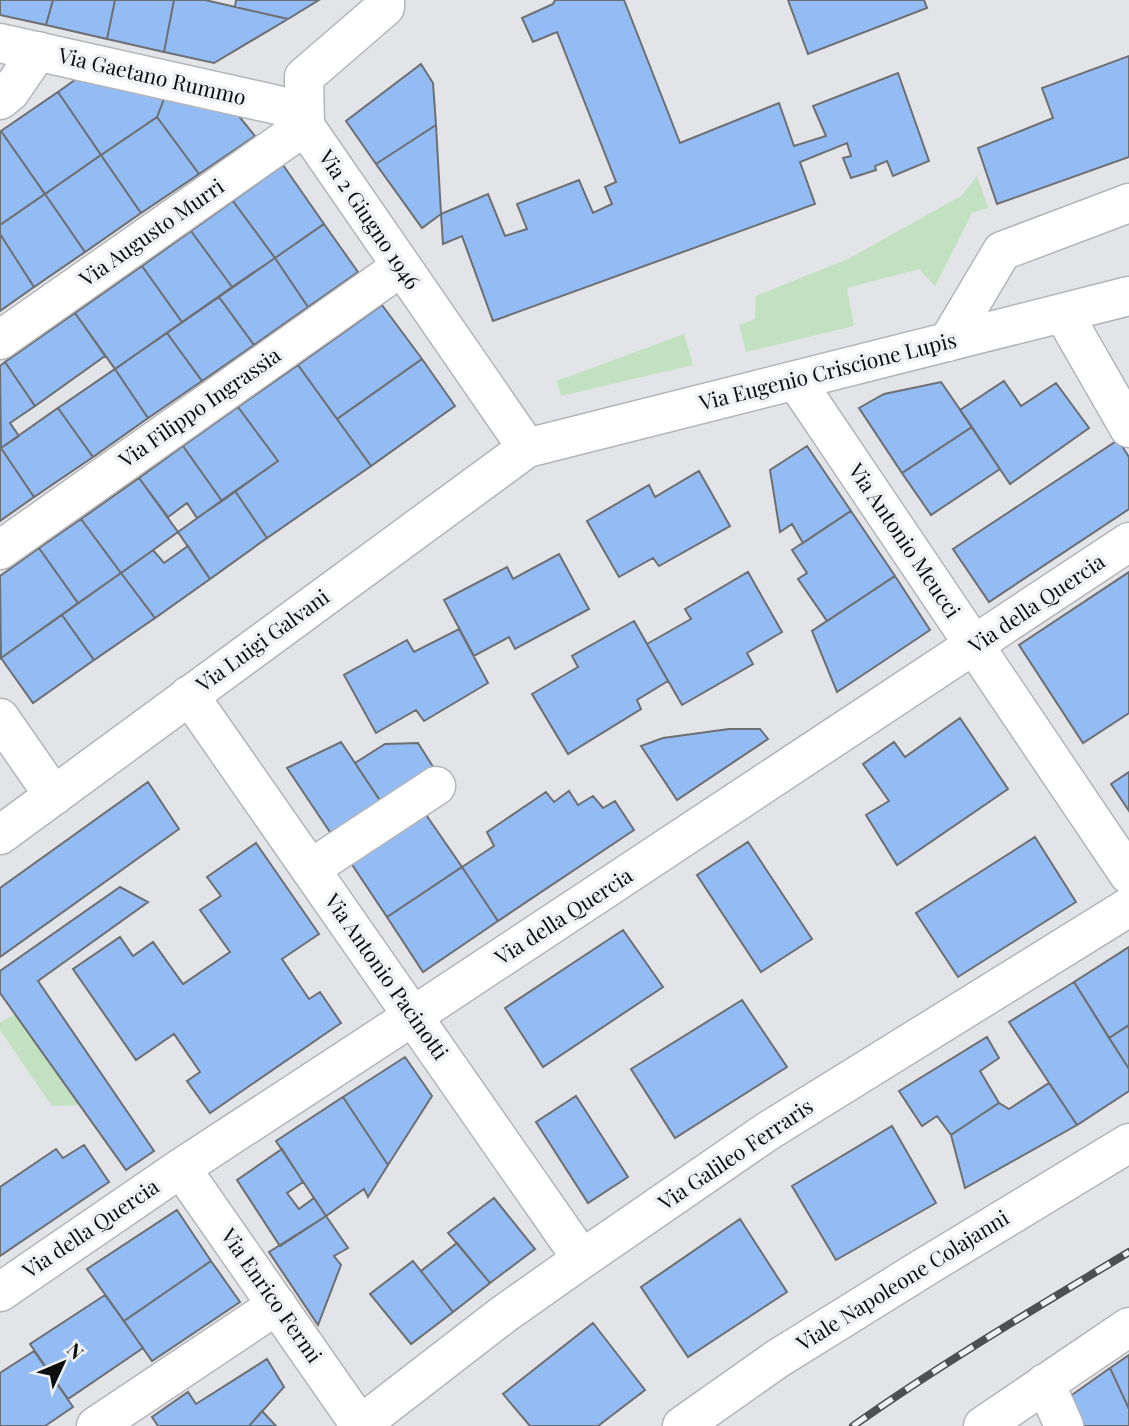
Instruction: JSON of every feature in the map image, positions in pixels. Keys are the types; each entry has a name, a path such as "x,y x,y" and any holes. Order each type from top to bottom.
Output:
{"street":[{"path":"305,118 304,77 385,7 385,0"},
{"name":"Via Gaetano Rummo","path":"0,43 305,118"},
{"path":"0,100 10,92 38,51"},
{"name":"Via 2 Giugno 1946","path":"305,118 401,267 527,447"},
{"name":"Via Augusto Murri","path":"0,340 305,118"},
{"path":"948,342 1002,251 1129,203"},
{"name":"Via Filippo Ingrassia","path":"0,550 401,267"},
{"name":"Via Eugenio Criscione Lupis","path":"527,447 1129,296"},
{"path":"1063,313 1129,428"},
{"name":"Via Antonio Meucci","path":"796,381 1129,875"},
{"name":"Via Luigi Galvani","path":"0,835 527,447"},
{"name":"Via della Quercia","path":"0,1292 181,1168 1129,542"},
{"name":"Via Antonio Pacinotti","path":"189,695 582,1259"},
{"path":"0,718 54,796"},
{"path":"310,869 436,786"},
{"name":"Via Galileo Ferraris","path":"360,1426 505,1314 768,1131 1129,908"},
{"name":"Viale Napoleone Colajanni","path":"682,1426 777,1359 1129,1143"},
{"name":"Via Enrico Fermi","path":"181,1168 360,1426"},
{"path":"96,1426 277,1305"},
{"path":"983,1426 1129,1327"},
{"path":"1045,1383 1064,1426"}],"green space":[{"path":"977,176 988,208 972,213 935,286 919,269 847,288 854,326 746,352 739,325 755,319 756,296 848,259 961,196"},
{"path":"684,334 693,365 561,396 557,381"},
{"path":"15,1014 80,1105 52,1106 0,1030 0,1023"}],"building":[{"path":"0,0 53,0 46,25 0,15"},
{"path":"53,0 115,0 107,39 46,25"},
{"path":"115,0 174,0 164,52 107,39"},
{"path":"174,0 205,0 288,19 214,63 164,52"},
{"path":"236,0 319,0 288,19 235,7"},
{"path":"555,0 624,0 680,143 779,103 794,146 826,136 813,106 898,73 929,161 893,176 887,161 875,166 876,170 851,178 843,158 851,156 847,143 800,162 815,204 493,321 462,236 443,244 441,214 488,194 505,236 527,229 517,204 579,180 593,213 612,204 605,187 616,182 557,32 533,42 522,18 553,4"},
{"path":"788,0 924,0 927,8 808,54"},
{"path":"1129,56 1129,157 997,204 978,148 1053,118 1042,88"},
{"path":"421,64 433,83 436,125 376,164 346,121"},
{"path":"76,79 164,99 157,117 101,155 58,92"},
{"path":"58,92 101,155 45,194 1,131"},
{"path":"164,99 238,115 255,136 199,174 157,117"},
{"path":"157,117 199,174 141,213 101,155"},
{"path":"436,125 441,214 422,228 376,164"},
{"path":"0,132 45,194 0,225"},
{"path":"101,155 141,213 85,252 45,194"},
{"path":"283,165 324,224 275,258 233,201"},
{"path":"45,194 85,252 34,287 0,234 0,225"},
{"path":"233,201 275,258 232,287 191,231"},
{"path":"324,224 358,272 308,307 275,258"},
{"path":"191,231 232,287 182,322 142,266"},
{"path":"0,234 34,287 0,311"},
{"path":"275,258 308,307 254,345 219,297"},
{"path":"142,266 182,322 115,369 75,313"},
{"path":"219,297 254,345 202,381 167,333"},
{"path":"382,305 422,359 337,419 298,365"},
{"path":"75,313 105,356 35,406 5,362"},
{"path":"167,333 202,381 148,418 115,369"},
{"path":"422,359 455,406 371,466 337,419"},
{"path":"5,362 35,406 10,423 19,436 1,448 0,366"},
{"path":"298,365 371,466 267,538 235,491 278,461 238,407"},
{"path":"115,369 148,418 93,457 58,408"},
{"path":"1004,381 1021,406 1056,383 1089,428 1010,484 960,410"},
{"path":"941,382 972,427 902,473 859,408 884,394"},
{"path":"238,407 278,461 222,501 183,446"},
{"path":"58,408 93,457 34,497 1,448"},
{"path":"972,427 1000,469 931,515 902,473"},
{"path":"1118,440 1129,457 1129,509 989,602 953,549"},
{"path":"183,446 222,501 197,518 187,503 168,517 139,478"},
{"path":"807,446 851,511 803,543 792,524 780,532 770,470"},
{"path":"0,449 34,497 0,521"},
{"path":"699,471 730,526 659,566 653,558 619,577 587,521 649,485 655,497"},
{"path":"139,478 178,532 121,573 81,519"},
{"path":"235,491 267,538 210,579 178,532"},
{"path":"851,511 895,576 827,621 798,579 807,573 792,550"},
{"path":"81,519 121,573 78,603 39,548"},
{"path":"188,546 210,579 155,618 121,573 153,550 164,563"},
{"path":"39,548 78,603 1,658 0,576"},
{"path":"559,554 589,609 515,649 509,637 474,656 444,600 507,567 513,579"},
{"path":"748,572 782,632 747,653 753,664 682,705 647,644 691,619 685,609"},
{"path":"1129,572 1129,713 1083,743 1019,645"},
{"path":"121,573 155,618 94,660 62,615"},
{"path":"895,576 930,630 837,692 812,631"},
{"path":"62,615 94,660 33,703 1,658"},
{"path":"634,621 668,681 637,700 641,709 568,754 532,694 578,667 572,656"},
{"path":"459,629 488,683 424,721 416,710 376,733 344,675 407,640 414,652"},
{"path":"960,718 1008,789 897,865 866,815 889,801 863,764 894,742 905,757"},
{"path":"729,729 760,729 768,739 677,800 641,746 663,738"},
{"path":"341,742 385,808 336,841 287,768"},
{"path":"418,743 437,773 385,808 355,763 385,744"},
{"path":"1129,772 1129,811 1111,784"},
{"path":"148,782 179,829 0,957 0,888"},
{"path":"569,791 578,805 593,796 603,808 615,801 634,830 498,921 462,867 494,846 487,832 546,792 554,802"},
{"path":"422,809 462,867 387,917 347,857"},
{"path":"1035,837 1076,902 958,977 916,913"},
{"path":"748,842 812,939 761,972 697,875"},
{"path":"256,843 319,934 282,959 309,999 320,992 341,1023 210,1113 187,1081 200,1072 174,1034 136,1060 73,969 120,937 133,956 153,942 183,984 230,952 200,910 221,896 207,877"},
{"path":"462,867 498,921 423,972 387,917"},
{"path":"120,887 148,902 38,981 154,1151 126,1170 0,993 0,971"},
{"path":"623,930 663,987 543,1067 505,1008"},
{"path":"1129,947 1129,1025 1109,1038 1074,982"},
{"path":"1074,982 1129,1069 1129,1091 1077,1125 1009,1022"},
{"path":"742,1000 787,1067 675,1138 631,1069"},
{"path":"1129,1025 1129,1069 1109,1038"},
{"path":"987,1037 999,1058 980,1071 999,1103 951,1135 937,1116 922,1126 899,1091"},
{"path":"405,1057 432,1096 388,1165 343,1097"},
{"path":"1049,1083 1077,1125 965,1188 951,1135 999,1103 1009,1109"},
{"path":"576,1096 628,1177 588,1203 536,1122"},
{"path":"343,1097 388,1165 368,1197 364,1189 326,1216 276,1141"},
{"path":"892,1126 936,1203 836,1260 792,1186"},
{"path":"84,1145 109,1182 0,1256 0,1187 56,1149 63,1158"},
{"path":"282,1149 303,1182 287,1193 299,1209 314,1198 326,1216 280,1246 237,1180"},
{"path":"494,1198 535,1249 490,1283 448,1233"},
{"path":"177,1210 211,1261 124,1321 87,1269"},
{"path":"326,1216 348,1248 334,1256 341,1265 318,1325 269,1252"},
{"path":"740,1219 787,1292 688,1357 641,1287"},
{"path":"457,1243 490,1283 453,1312 421,1271"},
{"path":"211,1261 240,1302 152,1361 124,1321"},
{"path":"413,1261 453,1312 411,1344 370,1294"},
{"path":"105,1295 143,1348 68,1399 30,1344"},
{"path":"593,1323 645,1390 598,1426 530,1426 503,1394"},
{"path":"34,1351 73,1407 45,1426 0,1426 0,1373"},
{"path":"1129,1355 1129,1409 1110,1368"},
{"path":"267,1359 284,1387 249,1426 158,1426 152,1417 188,1392 196,1404"},
{"path":"1110,1368 1129,1409 1129,1426 1082,1426 1069,1397"},
{"path":"262,1411 276,1426 249,1426"}],"railway":[{"path":"853,1426 955,1358 1129,1252"}]}
